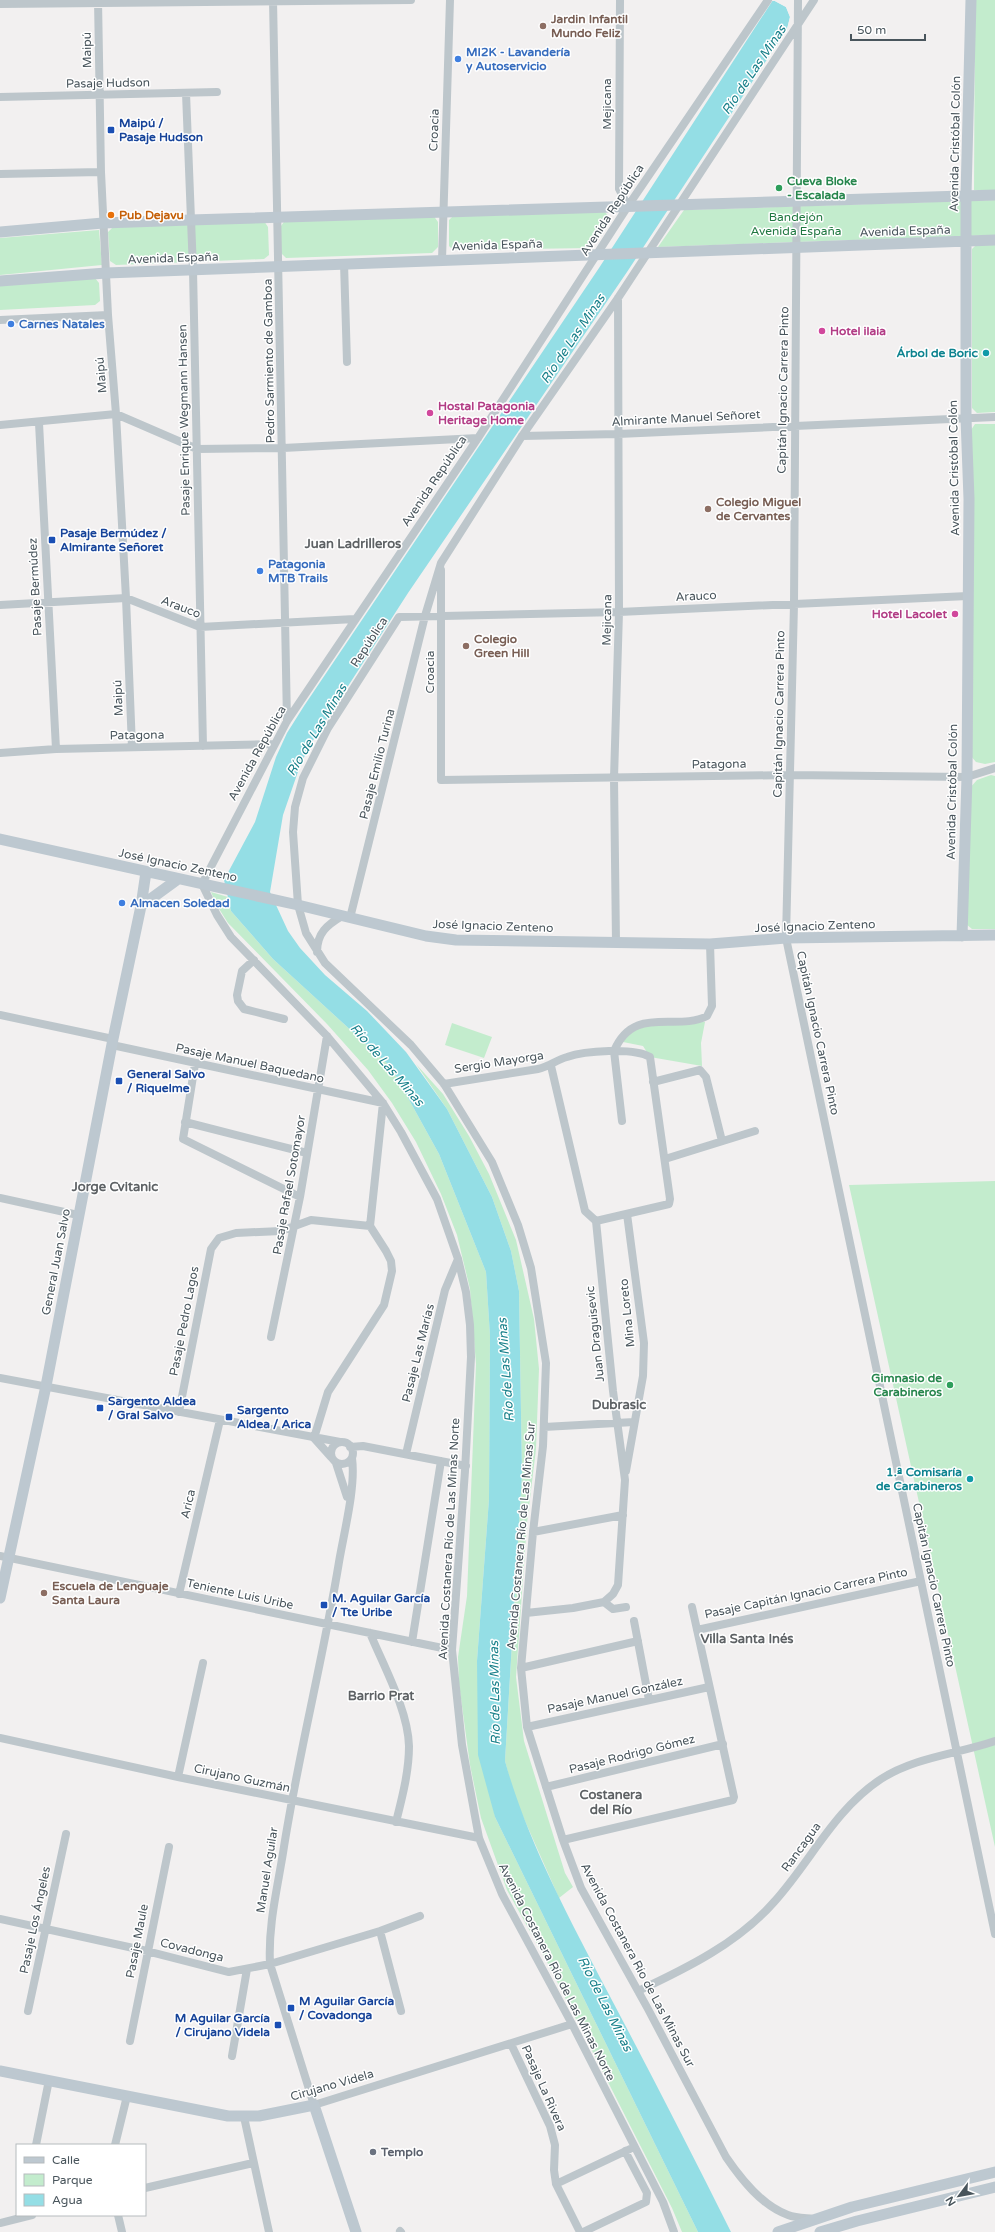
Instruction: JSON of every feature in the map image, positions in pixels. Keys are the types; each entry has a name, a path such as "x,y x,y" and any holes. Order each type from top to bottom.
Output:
{"street":[{"path":"0,4 98,1 411,0"},
{"name":"Croacia","path":"442,260 450,0"},
{"name":"Mejicana","path":"620,0 619,189 632,206"},
{"name":"Avenida República","path":"202,884 287,721 601,254 768,0"},
{"name":"Capitán Ignacio Carrera Pinto","path":"798,0 798,200 794,425 794,604 786,938 995,1934"},
{"path":"441,563 522,436 618,298 677,204 797,28 814,0"},
{"name":"Avenida Cristóbal Colón","path":"962,936 967,777 968,596 966,195 971,0"},
{"name":"Maipú","path":"98,1 103,224 108,315 116,414 132,747"},
{"name":"Pedro Sarmiento de Gamboa","path":"273,1 280,267 287,721"},
{"name":"Pasaje Hudson","path":"0,97 217,92"},
{"name":"Pasaje Enrique Wegmann Hansen","path":"186,93 193,270 203,746"},
{"path":"0,174 101,172"},
{"path":"0,232 103,224 190,220 995,195"},
{"name":"Avenida España","path":"0,281 106,273 995,240"},
{"path":"344,264 347,362"},
{"name":"Mejicana","path":"616,943 614,778 619,612 618,298"},
{"path":"0,320 108,315"},
{"path":"0,425 39,423 116,414 197,449 283,448 478,438"},
{"name":"Almirante Manuel Señoret","path":"522,436 618,434 794,425 995,418"},
{"name":"Pasaje Bermúdez","path":"39,423 47,603 56,749"},
{"name":"Croacia","path":"441,563 441,780"},
{"name":"Pasaje Emilio Turina","path":"346,917 425,616 441,563"},
{"name":"Arauco","path":"425,616 619,612 968,596"},
{"name":"Arauco","path":"0,605 126,598 200,627 286,624 355,619"},
{"name":"República","path":"298,905 293,832 295,807 303,778 328,728 399,617 425,616"},
{"name":"Patagona","path":"0,754 56,749 274,744"},
{"name":"Patagona","path":"441,780 790,775 967,777 995,768"},
{"name":"José Ignacio Zenteno","path":"0,838 146,872 286,902 426,936 456,940 710,944 786,938 995,936"},
{"name":"General Juan Salvo","path":"0,1598 4,1557 46,1386 112,1042 141,906 146,872"},
{"path":"141,906 178,879"},
{"name":"Avenida Costanera Río de Las Minas Norte","path":"202,884 217,914 232,937 327,1036 383,1103 401,1132 437,1199 458,1259 466,1292 470,1325 471,1356 466,1466 452,1650 462,1745 479,1838 502,1894 572,2024 663,2202 674,2232"},
{"name":"Avenida Costanera Río de Las Minas Sur","path":"298,905 306,933 317,953 335,974 411,1045 444,1084 492,1162 518,1225 531,1268 546,1363 544,1427 521,1668 527,1727 563,1840 581,1888 638,1991 726,2157 739,2175 755,2192 777,2209 789,2215 814,2219"},
{"path":"317,953 317,942 325,927 346,917"},
{"path":"622,1121 614,1051 618,1041 630,1030 651,1021 696,1020 707,1016 712,1006 710,944"},
{"path":"254,960 242,971 237,996 238,1001 244,1009 284,1019"},
{"name":"Pasaje Manuel Baquedano","path":"0,1015 196,1064 383,1103"},
{"name":"Pasaje Rafael Sotomayor","path":"271,1337 295,1224 327,1036"},
{"name":"Sergio Mayorga","path":"444,1084 551,1066 569,1056 614,1051 643,1053 650,1057 654,1082"},
{"path":"196,1064 183,1139 300,1197"},
{"path":"551,1066 585,1211 596,1221 669,1204 670,1199 654,1082 700,1070 703,1072 706,1077 722,1141"},
{"path":"314,1438 328,1392 384,1305 392,1271 391,1261 370,1226 383,1103"},
{"path":"185,1122 307,1153"},
{"path":"665,1159 755,1131"},
{"path":"0,1198 78,1215"},
{"name":"Mina Loreto","path":"625,1480 643,1376 644,1343 627,1214"},
{"path":"295,1224 311,1220 370,1226"},
{"name":"Juan Draguisevic","path":"596,1221 617,1423 625,1480 618,1585 613,1594 604,1602"},
{"name":"Pasaje Pedro Lagos","path":"179,1412 211,1249 219,1238 236,1233 281,1231 295,1224"},
{"name":"Pasaje Las Marías","path":"406,1454 445,1290 458,1259"},
{"path":"0,1378 340,1442 350,1447 362,1446 466,1466"},
{"name":"Arica","path":"180,1594 220,1420"},
{"path":"544,1427 634,1422"},
{"path":"314,1438 333,1460 343,1464 352,1458 350,1447"},
{"path":"333,1460 334,1446 340,1442"},
{"name":"Manuel Aguilar","path":"352,1458 353,1466 348,1504 329,1625 291,1801 269,1939 270,1964 356,2232"},
{"name":"Manuel Aguilar","path":"333,1460 343,1481 348,1504"},
{"path":"412,1642 441,1461"},
{"path":"533,1532 623,1515"},
{"name":"Teniente Luis Uribe","path":"4,1557 452,1650"},
{"name":"Pasaje Capitán Ignacio Carrera Pinto","path":"697,1630 921,1581"},
{"path":"526,1613 573,1608 604,1602 613,1609 626,1607"},
{"path":"563,1840 733,1800 734,1797 723,1744 692,1607"},
{"path":"634,1621 649,1700"},
{"path":"370,1633 404,1716 409,1746 405,1787 396,1822"},
{"path":"521,1668 638,1642"},
{"path":"178,1777 203,1663"},
{"name":"Pasaje Manuel González","path":"527,1727 709,1687"},
{"name":"Cirujano Guzmán","path":"0,1738 291,1801 479,1838"},
{"name":"Rancagua","path":"638,1991 676,1974 718,1949 755,1921 774,1902 792,1880 842,1812 863,1792 900,1768 995,1741"},
{"name":"Pasaje Rodrigo Gómez","path":"546,1787 723,1744"},
{"name":"Pasaje Los Ángeles","path":"28,2011 66,1834"},
{"name":"Pasaje Maule","path":"130,2041 169,1847"},
{"name":"Covadonga","path":"0,1919 147,1951 229,1972 270,1964 380,1931 420,1916"},
{"path":"380,1931 401,2011"},
{"path":"232,2056 246,1969"},
{"name":"Cirujano Videla","path":"0,2071 217,2114 244,2117 314,2105 572,2024"},
{"name":"Pasaje La Rivera","path":"512,2044 552,2132 556,2184 580,2232"},
{"path":"36,2144 49,2080"},
{"path":"115,2144 127,2096"},
{"path":"244,2117 269,2232"},
{"path":"556,2184 634,2147"},
{"path":"583,2232 646,2202 647,2193 625,2151"},
{"path":"146,2188 253,2163"},
{"path":"778,2232 852,2207 995,2172"},
{"path":"820,2232 857,2221 995,2187"},
{"path":"0,2223 21,2216"},
{"path":"118,2216 122,2232"}],"green space":[{"path":"975,0 995,0 995,190 974,190"},
{"name":"Bandejón Avenida España","path":"995,200 995,235 658,247 684,210"},
{"path":"605,212 610,218 590,248 453,250 449,246 449,220 455,214"},
{"path":"433,215 438,222 438,247 432,253 286,258 281,253 281,226 286,219"},
{"path":"264,221 268,227 269,255 264,259 116,265 110,261 108,232 113,227"},
{"path":"99,230 102,265 0,275 0,238"},
{"path":"995,244 995,412 977,413 972,408 972,249 976,245"},
{"path":"95,278 99,283 100,301 95,305 0,310 0,285"},
{"path":"975,424 995,424 995,762 985,764 976,762 970,755 971,430"},
{"path":"991,775 995,776 995,929 972,929 966,924 969,789 977,780"},
{"path":"211,892 228,897 231,911 273,959 391,1067 439,1154 486,1272 490,1336 489,1499 477,1661 495,1817 698,2232 682,2232 672,2208 546,1960 507,1890 481,1818 470,1765 459,1684 458,1657 467,1596 476,1364 470,1289 457,1235 441,1194 416,1142 392,1103 368,1070 327,1024 228,923 216,904"},
{"path":"651,1021 705,1022 701,1043 702,1066 650,1057 643,1046 618,1041"},
{"path":"452,1023 492,1037 484,1058 445,1045"},
{"path":"416,1064 443,1094 469,1136 489,1174 516,1240 534,1319 539,1369 536,1449 527,1523 516,1677 524,1741 565,1873 573,1887 559,1898 514,1796 505,1761 522,1474 519,1291 511,1251 492,1197 447,1109"},
{"path":"995,1181 995,1847 849,1185"}],"water":[{"name":"Río de Las Minas","path":"773,0 786,7 790,17 787,29 627,272 408,593 312,742 301,763 283,815 270,892 288,931 300,948 325,975 367,1011 406,1052 447,1109 492,1197 511,1251 519,1291 522,1474 505,1761 514,1790 536,1848 549,1876 576,1932 669,2109 731,2232 698,2232 495,1817 478,1755 477,1661 489,1499 490,1336 486,1272 439,1154 391,1067 273,959 231,911 224,880 255,822 276,757 287,733 599,268"}],"pier":[{"path":"774,0 788,6 792,17 789,30 787,29 790,17 786,7"}],"place":[{"name":"Jardin Infantil Mundo Feliz","path":"543,26"},
{"name":"MI2K - Lavandería y Autoservicio","path":"458,59"},
{"name":"Maipú / Pasaje Hudson","path":"111,130"},
{"name":"Cueva Bloke - Escalada","path":"779,188"},
{"name":"Pub Dejavu","path":"111,215"},
{"name":"Carnes Natales","path":"11,324"},
{"name":"Hotel ilaia","path":"822,331"},
{"name":"Árbol de Boric","path":"986,353"},
{"name":"Hostal Patagonia Heritage Home","path":"430,413"},
{"name":"Colegio Miguel de Cervantes","path":"708,509"},
{"name":"Pasaje Bermúdez / Almirante Señoret","path":"52,540"},
{"name":"Patagonia MTB Trails","path":"260,571"},
{"name":"Hotel Lacolet","path":"955,614"},
{"name":"Colegio Green Hill","path":"466,646"},
{"name":"Almacen Soledad","path":"122,903"},
{"name":"General Salvo / Riquelme","path":"119,1081"},
{"name":"Gimnasio de Carabineros","path":"950,1385"},
{"name":"Sargento Aldea / Gral Salvo","path":"100,1408"},
{"name":"Sargento Aldea / Arica","path":"229,1417"},
{"name":"1.ª Comisaría de Carabineros","path":"970,1479"},
{"name":"Escuela de Lenguaje Santa Laura","path":"44,1593"},
{"name":"M. Aguilar García / Tte Uribe","path":"324,1605"},
{"name":"M Aguilar García / Covadonga","path":"291,2008"},
{"name":"M Aguilar García / Cirujano Videla","path":"278,2025"},
{"name":"Templo","path":"373,2152"}],"district":[{"name":"Juan Ladrilleros","path":"353,544"},
{"name":"Jorge Cvitanic","path":"115,1187"},
{"name":"Dubrasic","path":"619,1405"},
{"name":"Villa Santa Inés","path":"747,1639"},
{"name":"Barrio Prat","path":"381,1696"},
{"name":"Costanera del Río","path":"611,1802"}]}
